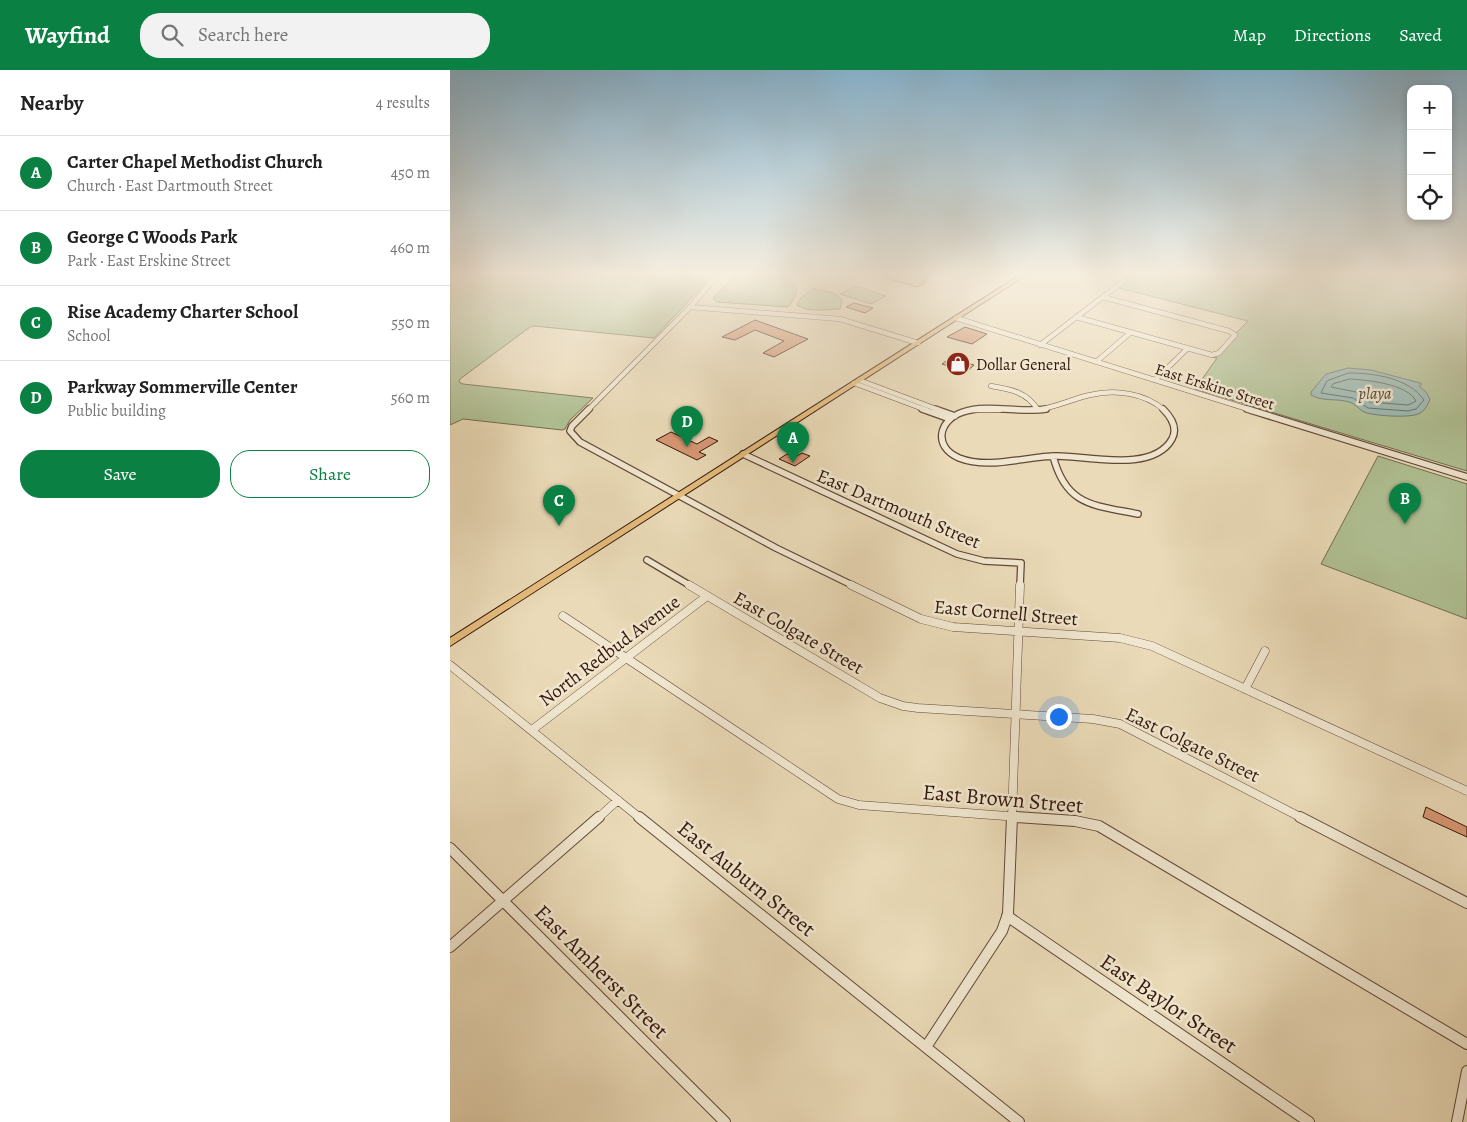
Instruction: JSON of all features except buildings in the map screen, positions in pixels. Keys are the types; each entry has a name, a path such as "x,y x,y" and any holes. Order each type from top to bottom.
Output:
{"main road":[{"path":"450,643 947,324"}],"street":[{"name":"East Cornell Street","path":"672,324 572,426 570,431 576,439 776,548 921,619 954,627 1120,638 1137,641 1152,646 1467,791"},
{"path":"859,324 918,343"},
{"name":"East Erskine Street","path":"975,324 1467,477"},
{"path":"1040,345 1067,324"},
{"path":"1100,324 1214,355 1219,353 1235,336 1235,333 1202,324"},
{"path":"1096,362 1130,333"},
{"path":"1155,380 1187,349"},
{"path":"857,382 952,417 983,409 1038,410 1063,405 1093,394 1122,392 1137,395 1157,404 1170,416 1174,425 1174,434 1170,442 1158,452 1141,458 1111,461 1053,456 992,463 963,458 949,451 942,440 942,429 952,417"},
{"path":"991,386 1025,395 1034,401 1038,410"},
{"name":"East Dartmouth Street","path":"742,454 957,554 984,560 1021,563 1019,632"},
{"path":"1053,456 1063,487 1074,497 1138,514"},
{"name":"East Colgate Street","path":"647,560 866,690 890,702 918,708 1110,721 1128,727 1467,903"},
{"name":"North Redbud Avenue","path":"532,730 707,596"},
{"name":"East Brown Street","path":"563,616 838,799 859,805 1075,821 1099,826 1467,1044"},
{"path":"926,1048 1002,931 1007,916 1013,816 1019,632"},
{"path":"1245,689 1265,651"},
{"name":"East Auburn Street","path":"450,665 1019,1122"},
{"path":"450,947 618,800"},
{"name":"East Amherst Street","path":"450,848 725,1122"},
{"name":"East Baylor Street","path":"1007,916 1309,1122"},
{"path":"1458,1122 1467,1071"}],"green space":[{"path":"450,324 667,324 654,338 530,327 460,379 459,382 463,384 593,398 562,430 463,419 450,425"},
{"path":"1245,324 1467,324 1467,471 1195,389 1217,358 1212,357"},
{"path":"1378,456 1467,484 1467,619 1321,564"}],"water":[{"name":"playa","path":"1348,368 1371,370 1420,383 1422,384 1419,386 1430,399 1427,406 1420,413 1414,415 1375,415 1364,412 1349,402 1311,395 1311,392 1326,374"}],"place":[{"name":"Dollar General","path":"958,364"},
{"name":"Parkway Sommerville Center","path":"687,447"},
{"name":"Carter Chapel Methodist Church","path":"793,463"},
{"name":"George C Woods Park","path":"1405,524"},
{"name":"Rise Academy Charter School","path":"559,526"}]}
